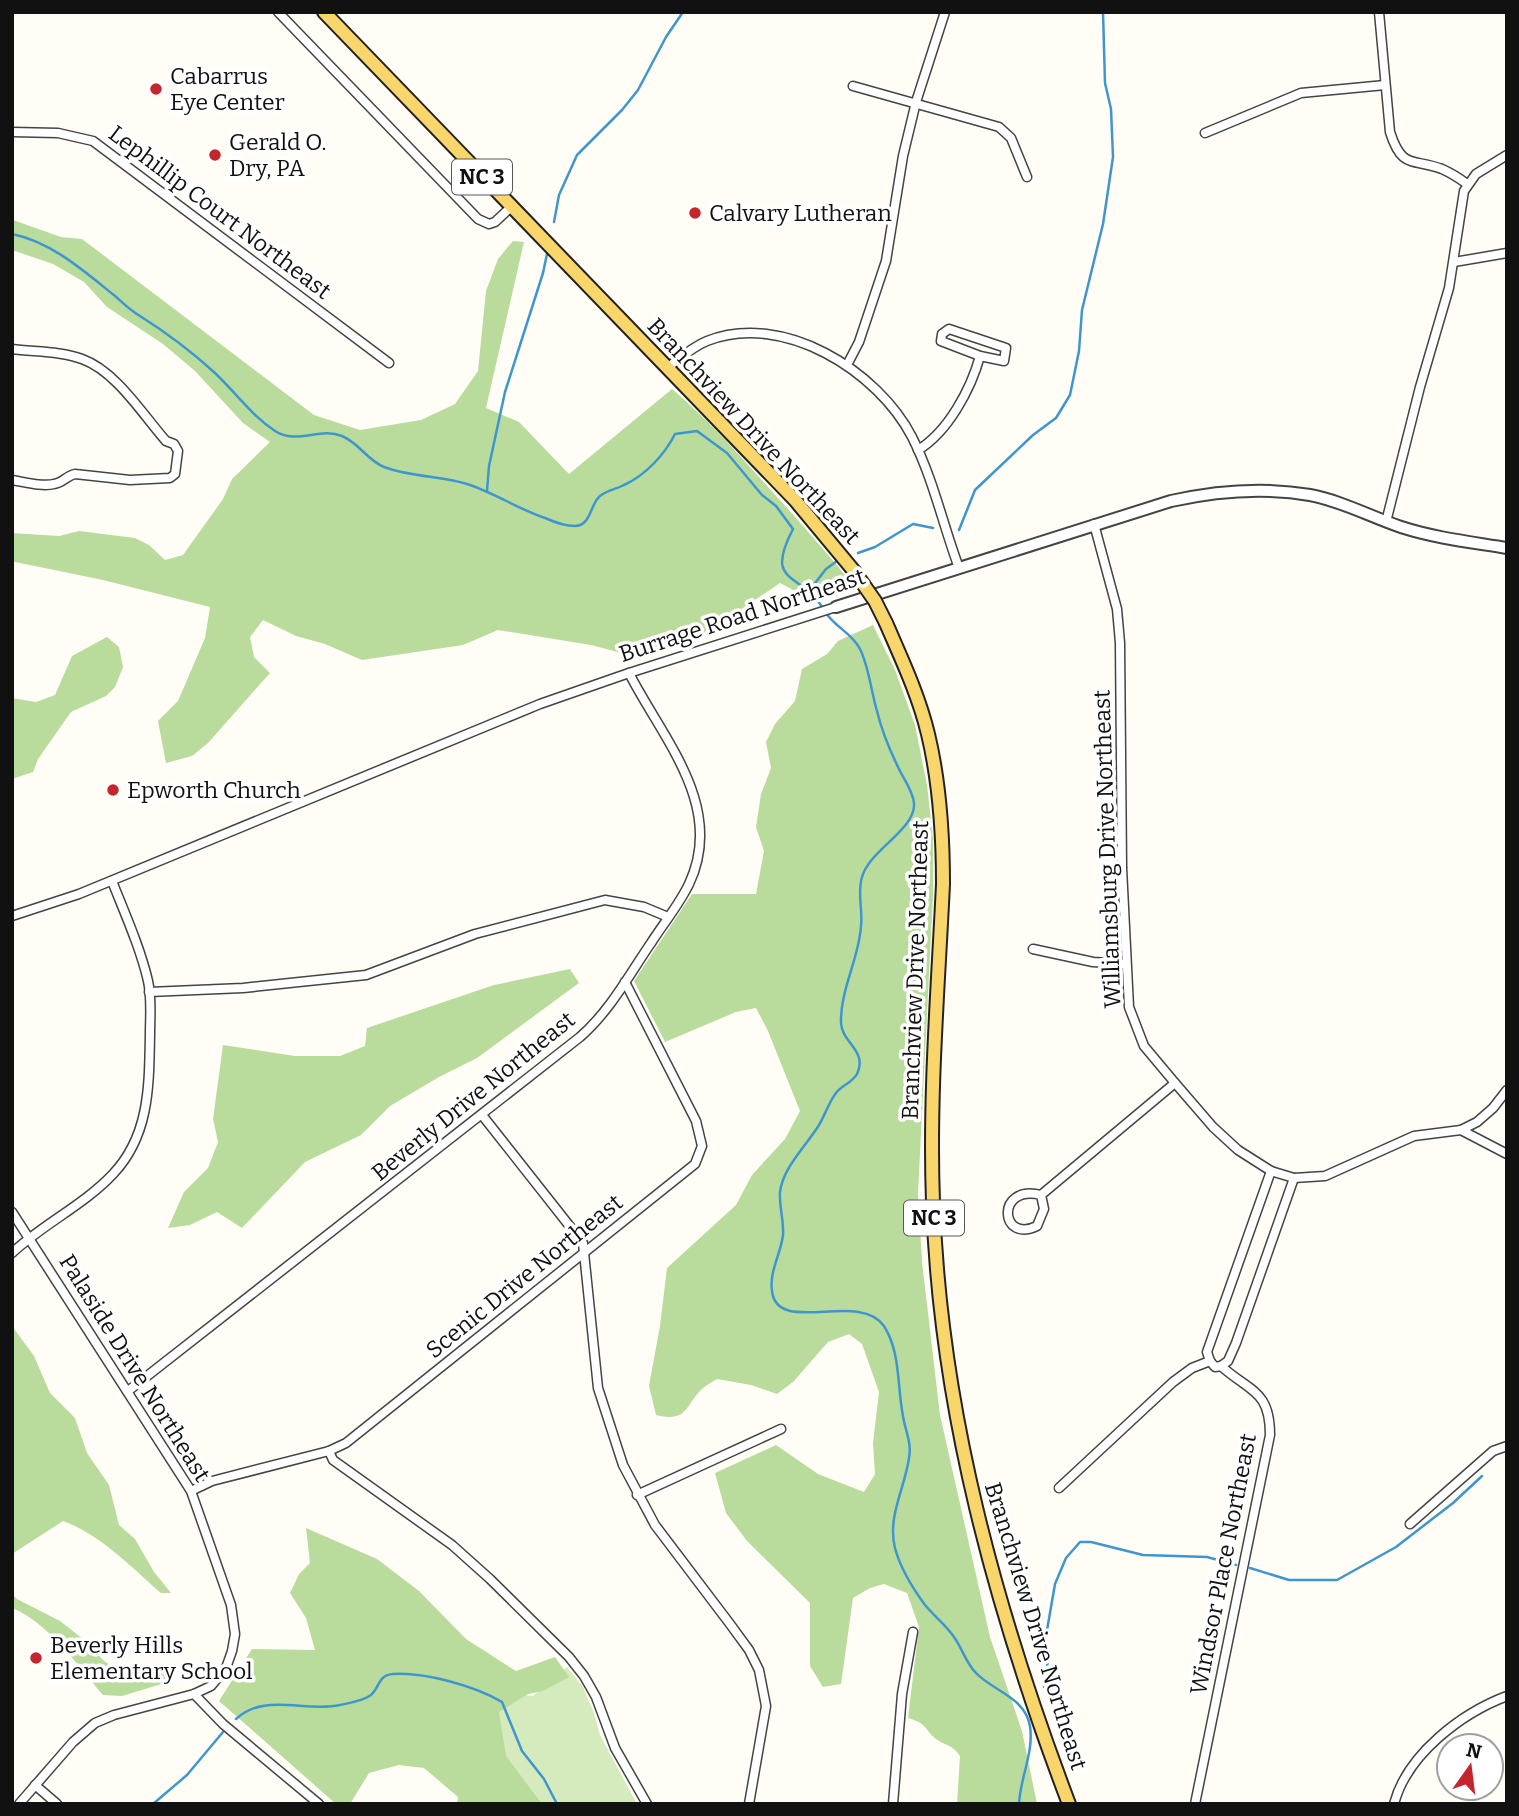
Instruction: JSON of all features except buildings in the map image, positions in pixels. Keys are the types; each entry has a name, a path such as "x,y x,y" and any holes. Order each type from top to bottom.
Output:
{"main road":[{"name":"Branchview Drive Northeast","path":"324,12 795,500 855,571 875,601 914,689 928,733 939,789 942,829 943,884 931,1140 934,1218 946,1351 957,1421 983,1534 1027,1684 1069,1804"}],"street":[{"path":"278,12 478,219 489,224 511,208"},
{"path":"847,365 859,342 886,261 903,156 916,103 945,12"},
{"path":"1379,12 1390,132 1397,149 1405,159 1419,165 1440,168 1467,184"},
{"path":"1205,133 1301,93 1385,85"},
{"path":"853,86 999,127 1011,138 1027,177"},
{"name":"Lephillip Court Northeast","path":"12,132 58,133 93,141 389,363"},
{"path":"1385,522 1420,387 1439,326 1454,262 1462,200 1467,184 1476,174 1507,155"},
{"path":"1454,262 1507,253"},
{"path":"949,330 1006,348 1004,361 980,356 941,341 943,334 949,330"},
{"path":"667,368 698,345 737,334 796,342 824,352 847,365 881,392 911,435 959,568"},
{"path":"12,349 69,356 89,362 118,384 178,451 175,474 170,478 130,480 75,474 59,484 49,485 12,480"},
{"path":"918,450 932,442 941,431 971,384 980,356"},
{"name":"Burrage Road Northeast","path":"12,916 112,881 529,709 629,673 1171,500 1199,495 1264,492 1311,496 1385,522 1443,538 1507,548"},
{"name":"Williamsburg Drive Northeast","path":"1094,524 1117,608 1120,643 1126,964 1129,1007 1144,1046 1213,1127 1238,1150 1271,1171 1294,1178 1312,1178 1338,1172 1414,1136 1461,1130 1477,1122 1507,1090"},
{"name":"Beverly Drive Northeast","path":"128,1391 592,1026 625,982 688,885 698,848 699,821 687,774 629,673"},
{"path":"12,1253 29,1237 105,1182 127,1157 137,1139 149,1090 149,992 140,951 112,881"},
{"path":"149,992 243,988 366,975 475,934 605,900 644,907 668,918"},
{"path":"1033,949 1093,962 1126,964"},
{"name":"Scenic Drive Northeast","path":"191,1491 212,1482 329,1451 346,1443 691,1168 700,1156 702,1146 696,1121 625,982"},
{"path":"1041,1195 1175,1083"},
{"path":"482,1115 579,1236 585,1252 584,1265 598,1388 623,1465 654,1525 749,1650 759,1670 766,1706 749,1804"},
{"path":"1461,1130 1507,1153"},
{"path":"1059,1488 1172,1382 1192,1368 1210,1361 1207,1352 1271,1171"},
{"path":"1221,1366 1228,1361 1236,1343 1294,1178"},
{"path":"1031,1193 1041,1195 1044,1209 1037,1226 1027,1231 1016,1228 1009,1222 1008,1206 1015,1197 1031,1193"},
{"name":"Palaside Drive Northeast","path":"12,1212 191,1491 231,1605 235,1634 232,1651 222,1675 211,1686 194,1694 104,1718 73,1742 19,1804"},
{"name":"Windsor Place Northeast","path":"1195,1804 1270,1435 1268,1414 1261,1396 1221,1366 1215,1367 1210,1361"},
{"path":"637,1495 780,1429"},
{"path":"1410,1524 1493,1451 1507,1446"},
{"path":"329,1451 333,1460 452,1545 569,1657 596,1697 615,1748 647,1804"},
{"path":"893,1804 902,1694 913,1632"},
{"path":"194,1694 223,1724 319,1804"},
{"path":"1394,1804 1399,1789 1416,1763 1436,1741 1458,1721 1486,1704 1507,1696"},
{"path":"35,1785 57,1804"}],"green space":[{"path":"13,220 61,237 82,239 314,415 360,430 421,420 455,404 478,371 486,291 498,259 513,241 524,242 486,408 519,422 569,474 672,389 739,455 853,585 799,593 780,583 706,633 629,655 591,645 498,630 463,645 362,660 325,644 296,636 263,620 250,637 254,657 270,673 208,743 192,756 166,763 158,721 178,701 205,638 210,607 12,561 12,533 59,536 79,531 135,538 149,545 165,560 183,555 223,499 232,479 270,442 243,423 195,371 163,344 107,307 84,282 53,264 12,250"},
{"path":"873,625 895,670 915,725 927,785 933,839 933,895 918,1193 922,1262 940,1415 990,1637 1022,1731 1037,1804 957,1804 960,1756 952,1747 936,1739 922,1724 908,1718 919,1627 907,1593 884,1584 870,1588 853,1598 841,1684 823,1687 810,1666 810,1603 747,1541 726,1513 715,1473 776,1445 818,1474 864,1492 875,1474 873,1443 879,1392 862,1344 849,1334 828,1342 793,1382 777,1394 751,1385 717,1379 696,1395 685,1411 674,1417 656,1415 649,1386 667,1268 736,1205 752,1175 785,1139 800,1111 756,1008 736,1012 665,1042 634,981 692,894 756,894 764,851 756,827 761,794 771,768 766,742 775,724 795,701 802,669 827,654 838,641"},
{"path":"107,637 119,647 123,667 115,687 106,696 71,712 38,759 33,772 12,779 12,698 36,702 55,695 72,656"},
{"path":"570,969 579,983 477,1058 390,1106 361,1135 305,1162 242,1228 217,1212 190,1225 168,1228 184,1192 208,1168 218,1142 213,1119 223,1045 295,1056 340,1056 365,1046 367,1028 494,985"},
{"path":"12,1326 34,1356 50,1393 75,1418 87,1453 109,1485 119,1525 135,1539 154,1572 171,1593 161,1593 103,1543 63,1521 12,1554"},
{"path":"306,1528 377,1559 419,1591 466,1639 516,1671 555,1657 569,1677 543,1691 528,1694 499,1712 506,1756 542,1804 457,1804 458,1797 424,1768 399,1765 369,1773 350,1804 336,1804 219,1701 252,1649 315,1650 306,1618 290,1593 299,1574 310,1563"},
{"path":"12,1594 60,1621 83,1639 105,1662 125,1673 165,1670 168,1682 122,1696 103,1695 50,1634 12,1608"},
{"path":"567,1667 583,1687 600,1735 637,1804 536,1804 491,1748 468,1688 533,1696"}],"waterway":[{"path":"554,222 559,195 577,155 638,90 666,37 683,12"},
{"path":"959,530 975,490 1033,435 1056,418 1070,395 1079,351 1082,310 1103,224 1113,157 1111,109 1105,83 1103,12"},
{"path":"12,234 41,244 80,268 133,312 197,357 258,418 275,431 291,436 325,433 342,436 384,467 467,484 560,524 580,525 587,519 600,496 632,481 647,470 666,449 675,434 697,431 727,453 762,495 776,506 793,529 785,547 783,569 814,596 823,608"},
{"path":"487,491 489,466 505,392 547,254"},
{"path":"858,553 875,547 913,524 933,528"},
{"path":"809,591 826,569 837,561"},
{"path":"826,613 860,649 884,734 914,803 908,822 874,857 862,877 860,938 841,1011 842,1030 857,1053 860,1066 855,1077 838,1090 819,1125 790,1165 782,1183 780,1197 783,1235 772,1277 772,1291 777,1304 788,1310 857,1312 872,1316 884,1326 889,1336 896,1359 901,1405 910,1447 893,1525 895,1548 916,1592 957,1641 973,1669 1015,1701 1027,1716 1031,1736 1019,1804"},
{"path":"1250,1568 1289,1580 1337,1580 1396,1547 1453,1503 1482,1476"},
{"path":"1044,1687 1049,1653 1046,1636 1055,1584 1066,1558 1080,1542 1091,1542 1143,1555 1207,1557 1236,1565"},
{"path":"236,1719 247,1711 272,1705 327,1707 356,1702 371,1695 384,1677 393,1674 420,1675 449,1681 502,1702 522,1751 544,1779 557,1804"},
{"path":"153,1804 187,1775 223,1732"}],"place":[{"name":"Cabarrus Eye Center","path":"156,89"},
{"name":"Gerald O. Dry, PA","path":"215,155"},
{"name":"Calvary Lutheran","path":"695,213"},
{"name":"Epworth Church","path":"113,790"},
{"name":"Beverly Hills Elementary School","path":"36,1658"}]}
